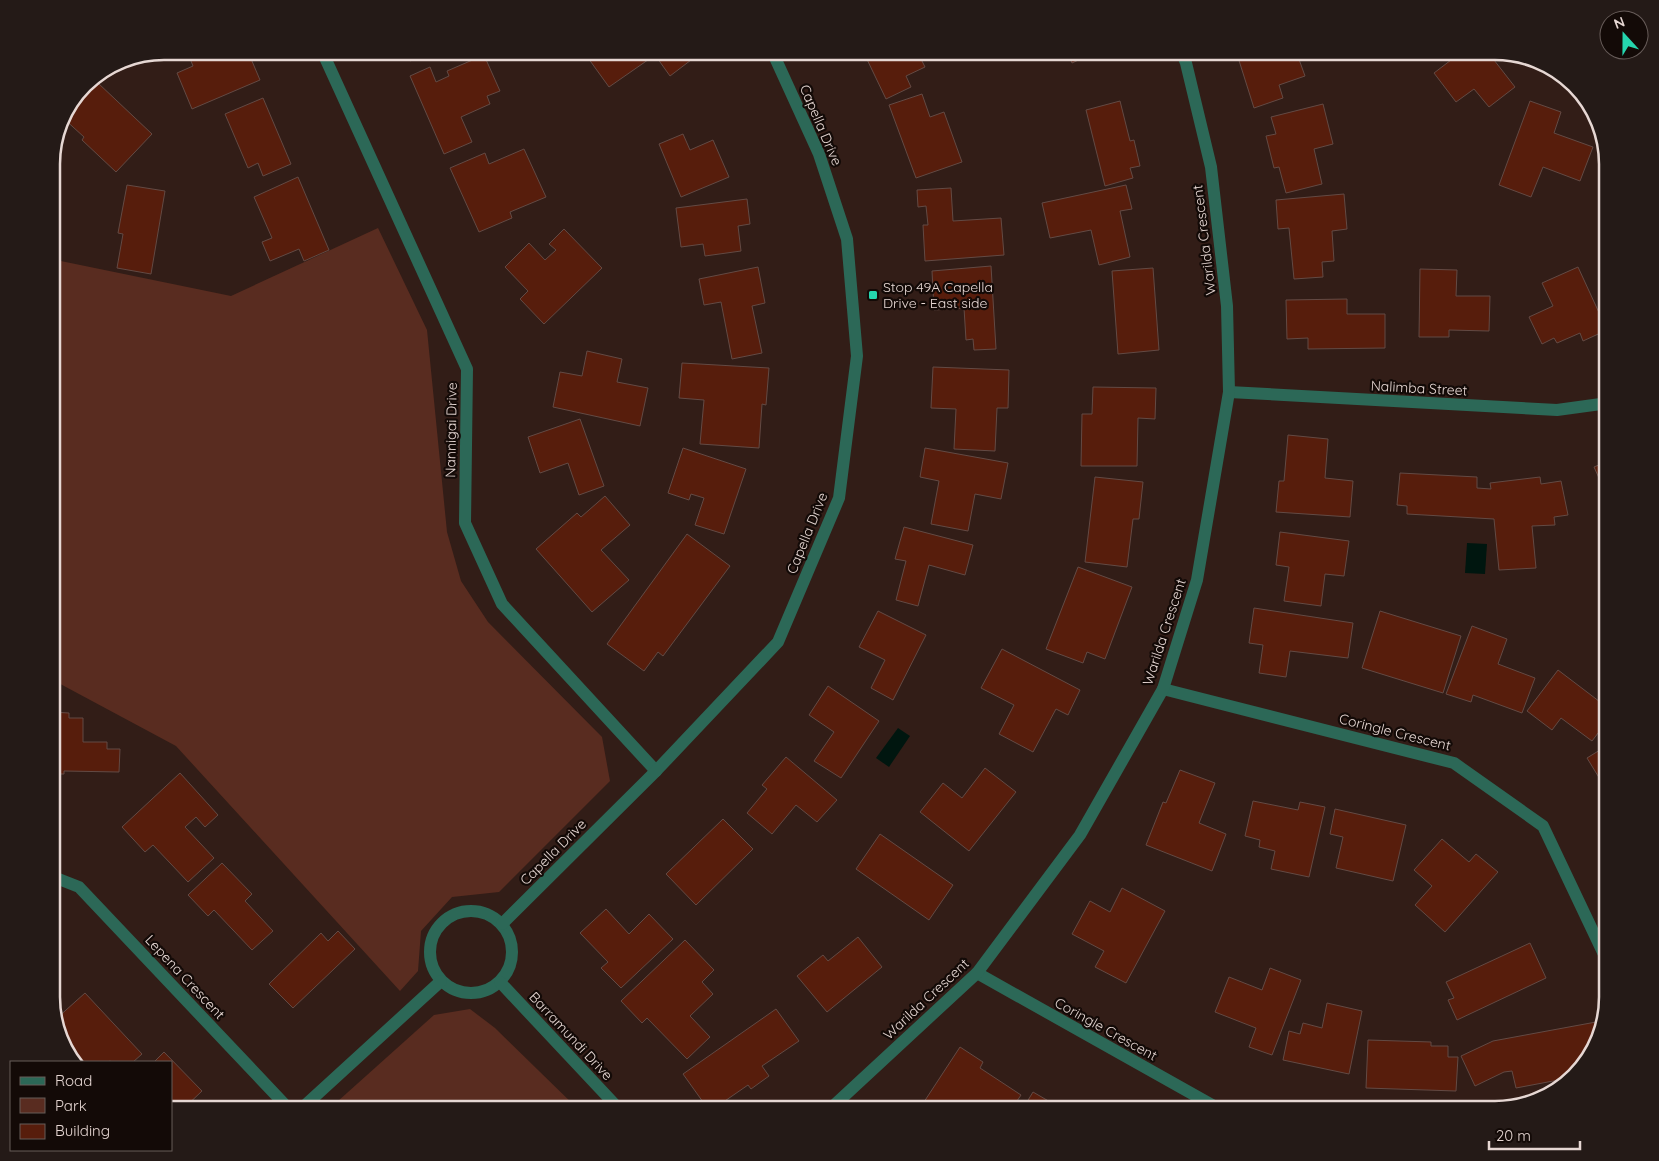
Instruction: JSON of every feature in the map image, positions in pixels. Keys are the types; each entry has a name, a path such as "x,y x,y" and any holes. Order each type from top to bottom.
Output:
{"street":[{"name":"Nannigai Drive","path":"326,60 467,369 465,523 502,604 656,772"},
{"name":"Capella Drive","path":"502,924 656,772 778,642 839,498 856,356 847,239 819,154 776,60"},
{"name":"Warilda Crescent","path":"839,1101 977,974 1080,835 1163,689 1198,580 1229,392 1227,306 1211,167 1185,60"},
{"name":"Nalimba Street","path":"1229,392 1556,410 1599,405"},
{"name":"Coringle Crescent","path":"1163,689 1454,763 1544,826 1599,943"},
{"name":"Lepena Crescent","path":"60,879 80,887 282,1101"},
{"path":"466,911 480,912 491,916 502,924 509,935 512,947 512,960 500,982 489,989 477,993 464,993 451,989 441,981 434,970 430,958 430,945 435,932 443,922 453,915 466,911"},
{"name":"Coringle Crescent","path":"977,974 1205,1101"},
{"path":"310,1101 441,981"},
{"name":"Barramundi Drive","path":"500,982 612,1101"}],"green space":[{"path":"378,228 427,330 447,532 461,581 488,622 602,737 610,781 499,892 452,897 421,931 418,971 400,991 176,746 60,684 60,261 231,296"},
{"path":"470,1009 495,1028 570,1101 338,1101 434,1015"}],"shaded area":[{"path":"1467,543 1487,544 1485,574 1465,573"},
{"path":"898,728 910,736 889,767 876,758"}],"building":[{"path":"191,60 252,60 260,80 192,109 177,73 193,66"},
{"path":"472,60 486,60 500,91 487,96 490,104 461,117 472,142 444,154 410,76 430,67 436,82 449,76 447,71"},
{"path":"590,60 648,60 609,87"},
{"path":"659,60 691,60 670,76"},
{"path":"867,60 922,60 925,67 906,76 911,87 886,99"},
{"path":"1239,60 1299,60 1305,76 1279,85 1283,98 1254,108"},
{"path":"1451,60 1494,60 1515,87 1489,107 1474,89 1456,102 1434,73"},
{"path":"99,84 152,134 116,172 82,140 84,137 69,123 84,98"},
{"path":"922,94 930,117 944,112 962,162 916,178 889,105"},
{"path":"263,98 291,164 263,176 258,163 248,168 225,114"},
{"path":"1120,101 1130,141 1134,140 1140,166 1130,168 1133,178 1105,186 1086,110"},
{"path":"1530,101 1561,112 1554,133 1593,147 1580,181 1543,167 1531,197 1499,185"},
{"path":"1323,104 1333,144 1314,149 1322,184 1286,193 1279,167 1274,168 1266,136 1276,134 1271,117"},
{"path":"683,134 690,150 713,140 729,177 681,197 659,144"},
{"path":"524,149 546,197 510,212 512,218 479,232 450,168 485,153 489,164"},
{"path":"298,177 329,250 304,261 299,249 270,261 262,242 272,238 254,197"},
{"path":"127,185 165,191 151,274 117,268 123,234 118,233"},
{"path":"1126,185 1132,209 1120,211 1130,257 1099,265 1091,230 1050,238 1042,203"},
{"path":"951,188 953,221 1001,218 1004,255 925,261 923,225 928,225 926,206 918,207 917,190"},
{"path":"1344,194 1347,229 1332,231 1334,261 1322,262 1323,277 1294,279 1289,228 1278,229 1276,200"},
{"path":"747,199 750,224 738,226 741,251 705,256 703,244 681,247 676,208"},
{"path":"564,229 602,268 544,324 520,299 528,291 505,267 529,243 545,260 556,250 549,244"},
{"path":"991,266 996,349 974,350 973,339 966,340 964,308 934,310 932,271"},
{"path":"758,267 765,303 752,306 762,353 732,359 721,302 704,305 699,279"},
{"path":"1578,267 1599,313 1599,334 1583,341 1580,333 1557,343 1554,338 1542,344 1529,317 1553,306 1542,283"},
{"path":"1153,268 1159,350 1118,354 1112,271"},
{"path":"1420,269 1457,270 1456,296 1490,296 1489,331 1449,330 1449,337 1419,337"},
{"path":"1347,299 1347,314 1385,314 1385,348 1308,349 1308,338 1287,339 1286,300"},
{"path":"587,351 622,359 617,382 648,388 640,426 553,407 560,372 582,376"},
{"path":"682,363 769,368 766,405 762,404 759,448 700,444 704,400 679,398"},
{"path":"933,367 1009,370 1008,408 997,408 995,451 954,449 956,409 931,408"},
{"path":"1093,387 1156,388 1155,419 1138,418 1137,466 1081,466 1082,414 1092,414"},
{"path":"580,419 604,486 579,495 568,463 540,473 528,437"},
{"path":"1288,435 1328,439 1325,478 1353,481 1350,517 1276,512 1279,481 1284,481"},
{"path":"683,448 746,469 724,534 695,525 704,498 691,494 689,500 668,493"},
{"path":"925,448 1008,463 1001,499 975,494 968,531 931,524 939,481 920,477"},
{"path":"1599,465 1599,478 1594,467"},
{"path":"1400,473 1477,477 1477,488 1491,489 1490,483 1540,477 1541,484 1561,481 1568,515 1554,517 1555,525 1532,526 1536,568 1499,570 1494,519 1407,514 1407,506 1397,505"},
{"path":"1095,477 1143,482 1139,519 1133,519 1127,567 1085,562"},
{"path":"605,496 630,525 601,550 629,580 592,612 536,549 577,513 581,517"},
{"path":"904,527 973,545 965,575 929,565 918,606 896,600 906,561 895,559"},
{"path":"1280,532 1349,541 1344,576 1325,574 1321,606 1284,601 1289,567 1276,565"},
{"path":"687,534 730,566 663,656 658,652 644,671 607,644"},
{"path":"1078,567 1132,587 1105,659 1087,652 1083,663 1046,649"},
{"path":"1254,608 1353,623 1348,658 1290,651 1286,677 1259,673 1263,645 1249,643"},
{"path":"878,611 926,635 893,700 871,688 885,660 859,647"},
{"path":"1380,611 1461,636 1443,693 1362,668"},
{"path":"1472,626 1507,639 1498,664 1535,678 1522,713 1473,695 1471,702 1446,694"},
{"path":"1002,649 1080,690 1068,715 1056,709 1033,752 999,734 1014,705 981,688"},
{"path":"1558,670 1599,701 1599,732 1592,741 1561,718 1552,730 1527,711"},
{"path":"828,686 879,721 841,778 814,761 834,732 809,715"},
{"path":"60,712 69,713 69,718 83,718 83,742 107,742 107,749 120,749 119,772 64,771 64,774 60,774"},
{"path":"1599,751 1599,778 1587,758"},
{"path":"786,757 837,800 817,822 796,805 772,834 747,813 767,789 762,785"},
{"path":"985,768 1016,792 969,851 920,812 943,783 962,798"},
{"path":"1180,770 1215,783 1199,823 1226,834 1212,871 1146,845 1163,802 1166,803"},
{"path":"180,773 218,815 205,827 196,817 185,827 214,858 188,882 153,845 145,852 122,827"},
{"path":"1253,801 1298,810 1300,802 1325,807 1309,877 1271,869 1275,851 1259,847 1260,840 1245,836"},
{"path":"1335,809 1406,825 1393,881 1336,868 1343,837 1330,834"},
{"path":"723,819 753,849 696,905 666,874"},
{"path":"880,834 953,885 929,920 856,869"},
{"path":"1442,839 1469,862 1476,854 1498,872 1445,932 1415,905 1432,886 1414,870"},
{"path":"222,863 252,894 245,901 273,931 252,950 214,910 208,916 188,895"},
{"path":"1122,888 1165,911 1126,983 1095,967 1104,951 1072,934 1090,901 1110,912"},
{"path":"606,909 629,934 649,914 673,939 621,988 601,968 608,962 580,933"},
{"path":"338,931 355,949 293,1008 269,984 321,933 328,941"},
{"path":"858,937 882,967 827,1012 797,976 823,955 828,961"},
{"path":"685,940 714,970 702,982 713,994 690,1016 710,1037 687,1059 647,1018 642,1023 621,1001"},
{"path":"1530,943 1546,978 1457,1020 1448,1000 1454,998 1446,982"},
{"path":"1270,968 1301,980 1272,1055 1249,1047 1256,1028 1215,1012 1229,977 1262,990"},
{"path":"85,993 142,1054 134,1061 82,1061 68,1037 62,1014"},
{"path":"1327,1003 1362,1011 1349,1074 1283,1060 1289,1031 1300,1034 1303,1023 1322,1028"},
{"path":"776,1009 799,1041 762,1066 769,1076 751,1089 748,1085 725,1101 702,1101 683,1074"},
{"path":"1595,1022 1588,1043 1569,1071 1556,1080 1516,1088 1512,1071 1504,1072 1475,1086 1461,1056 1493,1041"},
{"path":"1368,1040 1431,1042 1431,1046 1448,1046 1448,1057 1458,1057 1456,1091 1366,1088"},
{"path":"960,1047 983,1062 980,1068 1021,1095 1017,1101 925,1101"},
{"path":"164,1052 202,1091 191,1101 172,1101 172,1061 155,1061"},
{"path":"1033,1092 1048,1101 1028,1101"}],"place":[{"name":"Stop 49A Capella Drive - East side","path":"873,295"}]}
